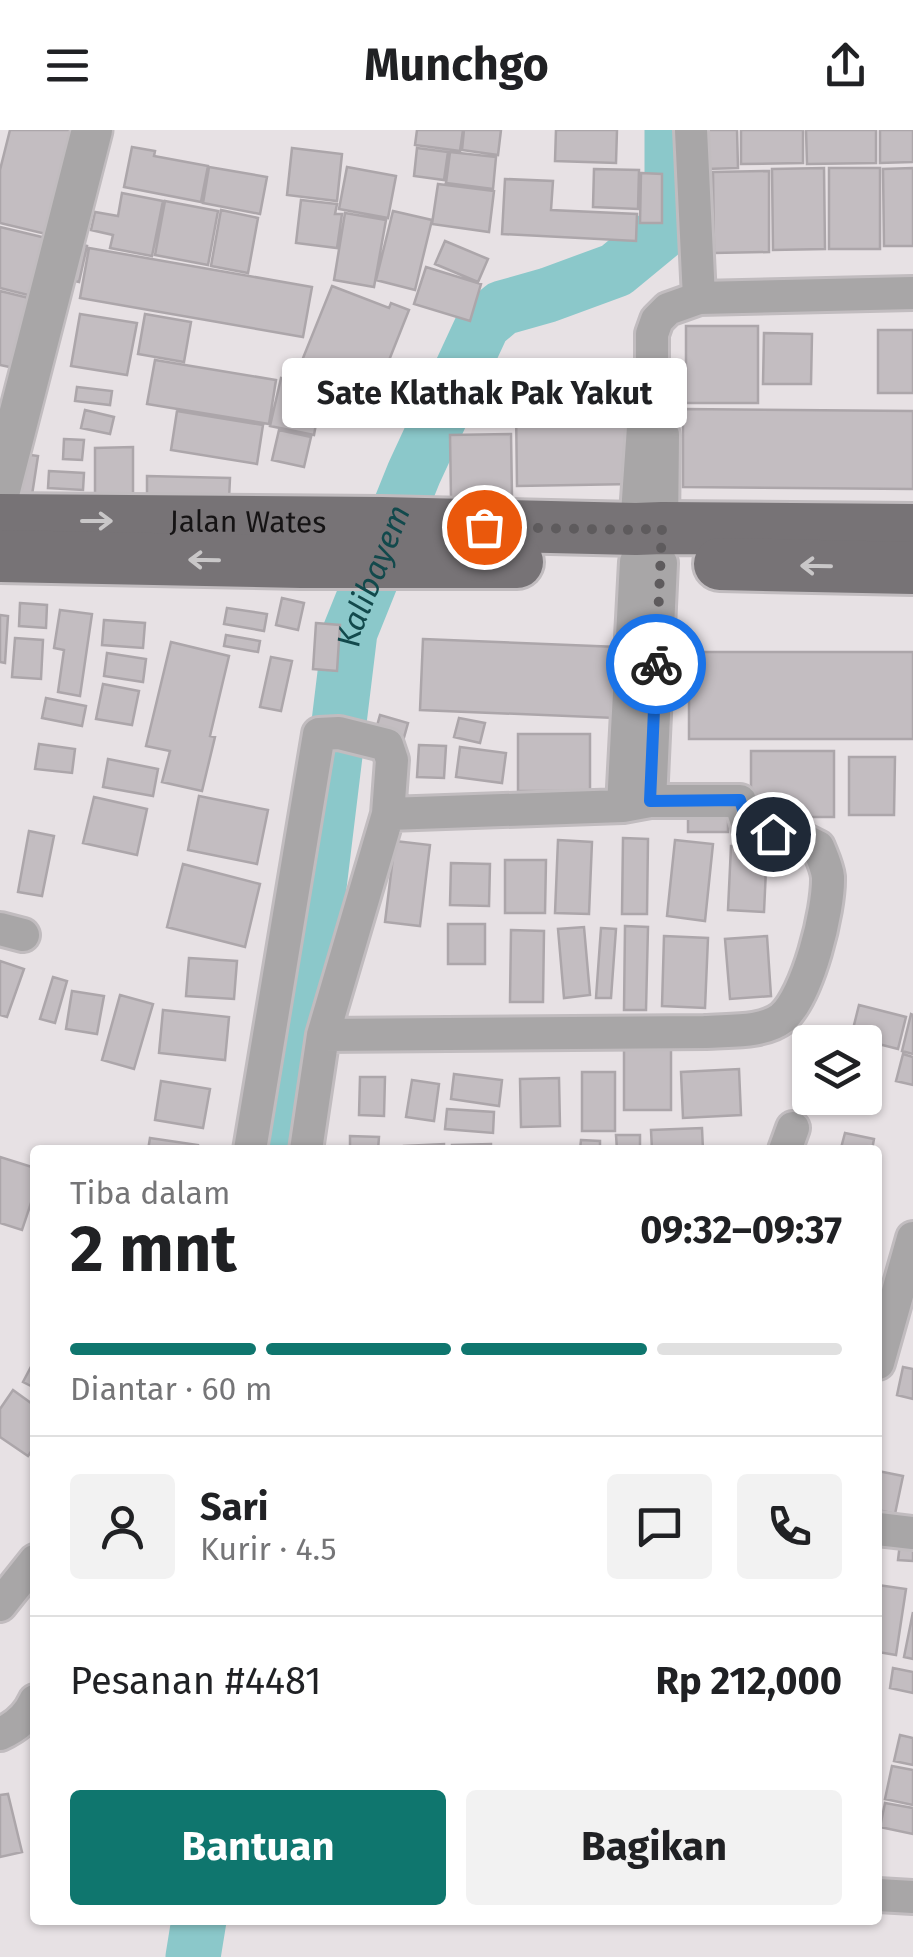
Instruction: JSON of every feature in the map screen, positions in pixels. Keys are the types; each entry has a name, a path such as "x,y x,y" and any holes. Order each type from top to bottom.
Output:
{"main road":[{"name":"Jalan Wates","path":"0,520 307,542 444,545 649,545 913,530"},
{"name":"Jalan Wates","path":"0,556 307,542"},
{"name":"Jalan Wates","path":"649,545 913,568"}],"street":[{"path":"0,490 92,130"},
{"path":"690,130 699,298"},
{"path":"636,804 649,545 643,427 652,409 652,334 658,320 668,309 699,298 913,293"},
{"path":"251,1145 319,734 338,733 387,745 392,760 388,814 322,1035 307,1145"},
{"path":"322,1035 705,1032 764,1027 781,1018 798,999 807,976 827,902 828,873 818,847 796,836 750,832 740,800 388,814"},
{"path":"882,1349 913,1238"},
{"path":"882,1529 913,1533"},
{"path":"0,1605 30,1567"},
{"path":"0,1734 30,1714"},
{"path":"882,1895 913,1897"}],"building":[{"path":"10,130 73,130 46,234 0,223 0,170"},
{"path":"417,130 463,130 460,151 415,145"},
{"path":"464,130 501,130 498,155 462,150"},
{"path":"556,130 617,130 616,163 555,161"},
{"path":"704,130 737,130 738,168 705,169"},
{"path":"741,130 803,130 803,163 741,164"},
{"path":"806,130 876,130 876,163 807,164"},
{"path":"880,130 913,130 913,162 880,163"},
{"path":"132,147 155,151 154,156 208,166 201,202 124,187"},
{"path":"292,148 342,154 337,201 287,195"},
{"path":"417,148 448,152 444,180 414,176"},
{"path":"450,152 496,157 493,189 446,183"},
{"path":"209,167 267,177 260,214 203,203"},
{"path":"347,167 396,176 388,218 339,209"},
{"path":"824,168 825,249 773,250 772,169"},
{"path":"829,168 880,168 880,249 829,249"},
{"path":"913,168 913,246 884,246 883,169"},
{"path":"594,169 639,170 638,209 593,207"},
{"path":"769,171 769,252 714,253 713,172"},
{"path":"641,173 662,174 662,223 640,223"},
{"path":"505,179 553,181 551,210 637,214 636,241 502,234"},
{"path":"438,184 494,191 489,232 432,224"},
{"path":"122,193 163,201 152,256 110,248 113,235 91,230 95,212 118,216"},
{"path":"301,200 337,204 335,214 342,214 337,248 296,243"},
{"path":"165,201 218,211 208,265 155,255"},
{"path":"221,210 258,218 248,273 211,266"},
{"path":"393,211 432,220 415,290 376,280"},
{"path":"345,213 386,220 374,287 334,280"},
{"path":"0,227 46,238 32,296 0,288"},
{"path":"445,241 488,259 478,282 435,264"},
{"path":"71,242 87,246 79,282 62,278"},
{"path":"89,248 312,287 303,337 80,298"},
{"path":"426,267 481,284 470,321 414,304"},
{"path":"332,286 389,308 391,303 409,310 374,398 299,368"},
{"path":"0,291 45,302 28,371 0,365"},
{"path":"80,314 137,323 127,375 71,366"},
{"path":"145,314 191,322 184,362 138,354"},
{"path":"686,326 758,326 758,403 686,403"},
{"path":"878,330 913,330 913,393 878,393"},
{"path":"764,333 812,334 811,384 763,384"},
{"path":"155,360 276,380 269,424 147,404"},
{"path":"281,378 354,394 349,419 318,413 314,435 270,426"},
{"path":"77,387 112,391 110,405 75,401"},
{"path":"631,388 633,484 517,486 516,408 591,406 591,389"},
{"path":"683,409 913,411 913,489 683,487"},
{"path":"85,410 114,417 110,434 81,428"},
{"path":"177,411 263,425 257,464 171,450"},
{"path":"279,430 311,437 304,467 272,460"},
{"path":"511,434 512,497 451,498 450,435"},
{"path":"64,439 84,440 82,460 63,459"},
{"path":"133,447 133,502 95,502 95,448"},
{"path":"17,453 38,456 32,495 11,492"},
{"path":"49,471 84,473 83,490 48,488"},
{"path":"147,476 230,478 229,499 147,497"},
{"path":"282,598 304,603 298,630 276,625"},
{"path":"20,603 47,605 46,628 19,626"},
{"path":"227,608 267,614 264,631 224,624"},
{"path":"60,610 92,614 80,696 58,692 64,650 54,648"},
{"path":"0,615 8,616 5,663 0,662"},
{"path":"104,620 145,623 143,648 102,645"},
{"path":"316,623 340,625 337,671 313,669"},
{"path":"226,635 260,641 258,652 224,646"},
{"path":"15,638 43,640 41,679 12,677"},
{"path":"423,639 618,647 615,718 420,710"},
{"path":"171,642 229,656 202,791 162,782 170,751 146,746"},
{"path":"689,652 913,652 913,739 689,739"},
{"path":"107,653 146,659 143,682 104,676"},
{"path":"271,657 292,661 281,711 260,707"},
{"path":"103,684 139,691 132,725 96,719"},
{"path":"46,698 86,706 82,726 42,718"},
{"path":"380,715 408,723 403,741 375,733"},
{"path":"459,718 485,723 480,743 454,737"},
{"path":"518,734 590,734 590,791 518,791"},
{"path":"39,744 75,749 72,773 35,769"},
{"path":"419,745 446,746 444,778 417,777"},
{"path":"460,747 506,753 502,783 456,777"},
{"path":"751,751 834,751 834,817 751,817"},
{"path":"849,757 895,757 894,815 849,815"},
{"path":"108,759 158,769 153,796 103,787"},
{"path":"199,796 268,810 257,864 188,850"},
{"path":"94,797 147,809 137,855 83,843"},
{"path":"688,812 728,812 728,832 688,832"},
{"path":"29,831 54,836 42,896 18,892"},
{"path":"623,838 648,839 647,914 622,914"},
{"path":"558,840 592,842 589,914 555,913"},
{"path":"675,840 713,844 705,921 667,916"},
{"path":"395,841 430,845 420,926 385,922"},
{"path":"731,846 767,848 764,912 728,910"},
{"path":"505,860 546,860 545,913 505,913"},
{"path":"451,863 490,864 489,906 450,905"},
{"path":"183,864 260,884 245,947 167,927"},
{"path":"448,924 485,924 485,964 448,964"},
{"path":"625,926 648,927 646,1010 624,1010"},
{"path":"584,927 590,995 564,998 558,929"},
{"path":"601,928 616,929 611,998 596,998"},
{"path":"511,930 544,931 543,1002 510,1002"},
{"path":"664,936 708,938 705,1008 662,1006"},
{"path":"767,936 771,996 730,999 725,939"},
{"path":"189,958 237,961 234,999 186,996"},
{"path":"0,961 24,969 7,1017 0,1015"},
{"path":"53,977 67,981 55,1023 40,1019"},
{"path":"72,991 104,996 97,1034 66,1029"},
{"path":"120,995 153,1004 134,1069 102,1060"},
{"path":"859,1005 906,1017 898,1049 882,1045 882,1025 854,1025"},
{"path":"163,1010 229,1017 225,1060 159,1053"},
{"path":"913,1015 913,1054 902,1051"},
{"path":"671,1044 671,1110 624,1110 624,1045"},
{"path":"903,1054 913,1057 913,1085 896,1081"},
{"path":"739,1069 741,1115 683,1118 681,1072"},
{"path":"582,1072 615,1072 615,1131 582,1131"},
{"path":"454,1074 502,1080 499,1106 451,1099"},
{"path":"360,1077 385,1077 384,1116 359,1115"},
{"path":"559,1078 560,1126 521,1127 520,1079"},
{"path":"412,1080 439,1084 434,1121 406,1117"},
{"path":"161,1081 210,1089 203,1128 155,1120"},
{"path":"447,1109 494,1112 493,1133 445,1129"},
{"path":"702,1128 703,1145 652,1145 651,1130"},
{"path":"845,1133 874,1139 873,1145 842,1145"},
{"path":"616,1135 640,1135 640,1145 617,1145"},
{"path":"350,1136 379,1137 378,1145 350,1145"},
{"path":"150,1138 198,1145 149,1145"},
{"path":"581,1140 600,1141 600,1145 580,1145"},
{"path":"0,1157 30,1166 30,1206 22,1230 0,1223"},
{"path":"903,1367 913,1369 913,1399 897,1395"},
{"path":"13,1390 30,1402 28,1456 0,1437 0,1409"},
{"path":"882,1472 903,1476 895,1514 882,1511"},
{"path":"901,1535 913,1536 913,1561 898,1560"},
{"path":"882,1586 906,1589 896,1655 882,1653"},
{"path":"913,1612 913,1659 904,1657"},
{"path":"893,1668 913,1672 913,1693 890,1688"},
{"path":"900,1735 913,1738 913,1765 894,1761"},
{"path":"892,1766 913,1770 913,1805 885,1799"},
{"path":"8,1794 22,1852 0,1857 0,1795"},
{"path":"885,1803 913,1808 913,1834 882,1827"}],"waterway":[{"name":"Kalibayem","path":"288,1145 350,632 414,473 483,324 502,308 616,270 667,228 672,130"},
{"name":"Kalibayem","path":"193,1957 198,1925"}],"way so far":[{"path":"484,527 662,528 656,664"}],"place":[{"name":"Sate Klathak Pak Yakut","path":"484,527"}],"route":[{"path":"656,664 650,801 740,800 750,832 773,834"}]}
